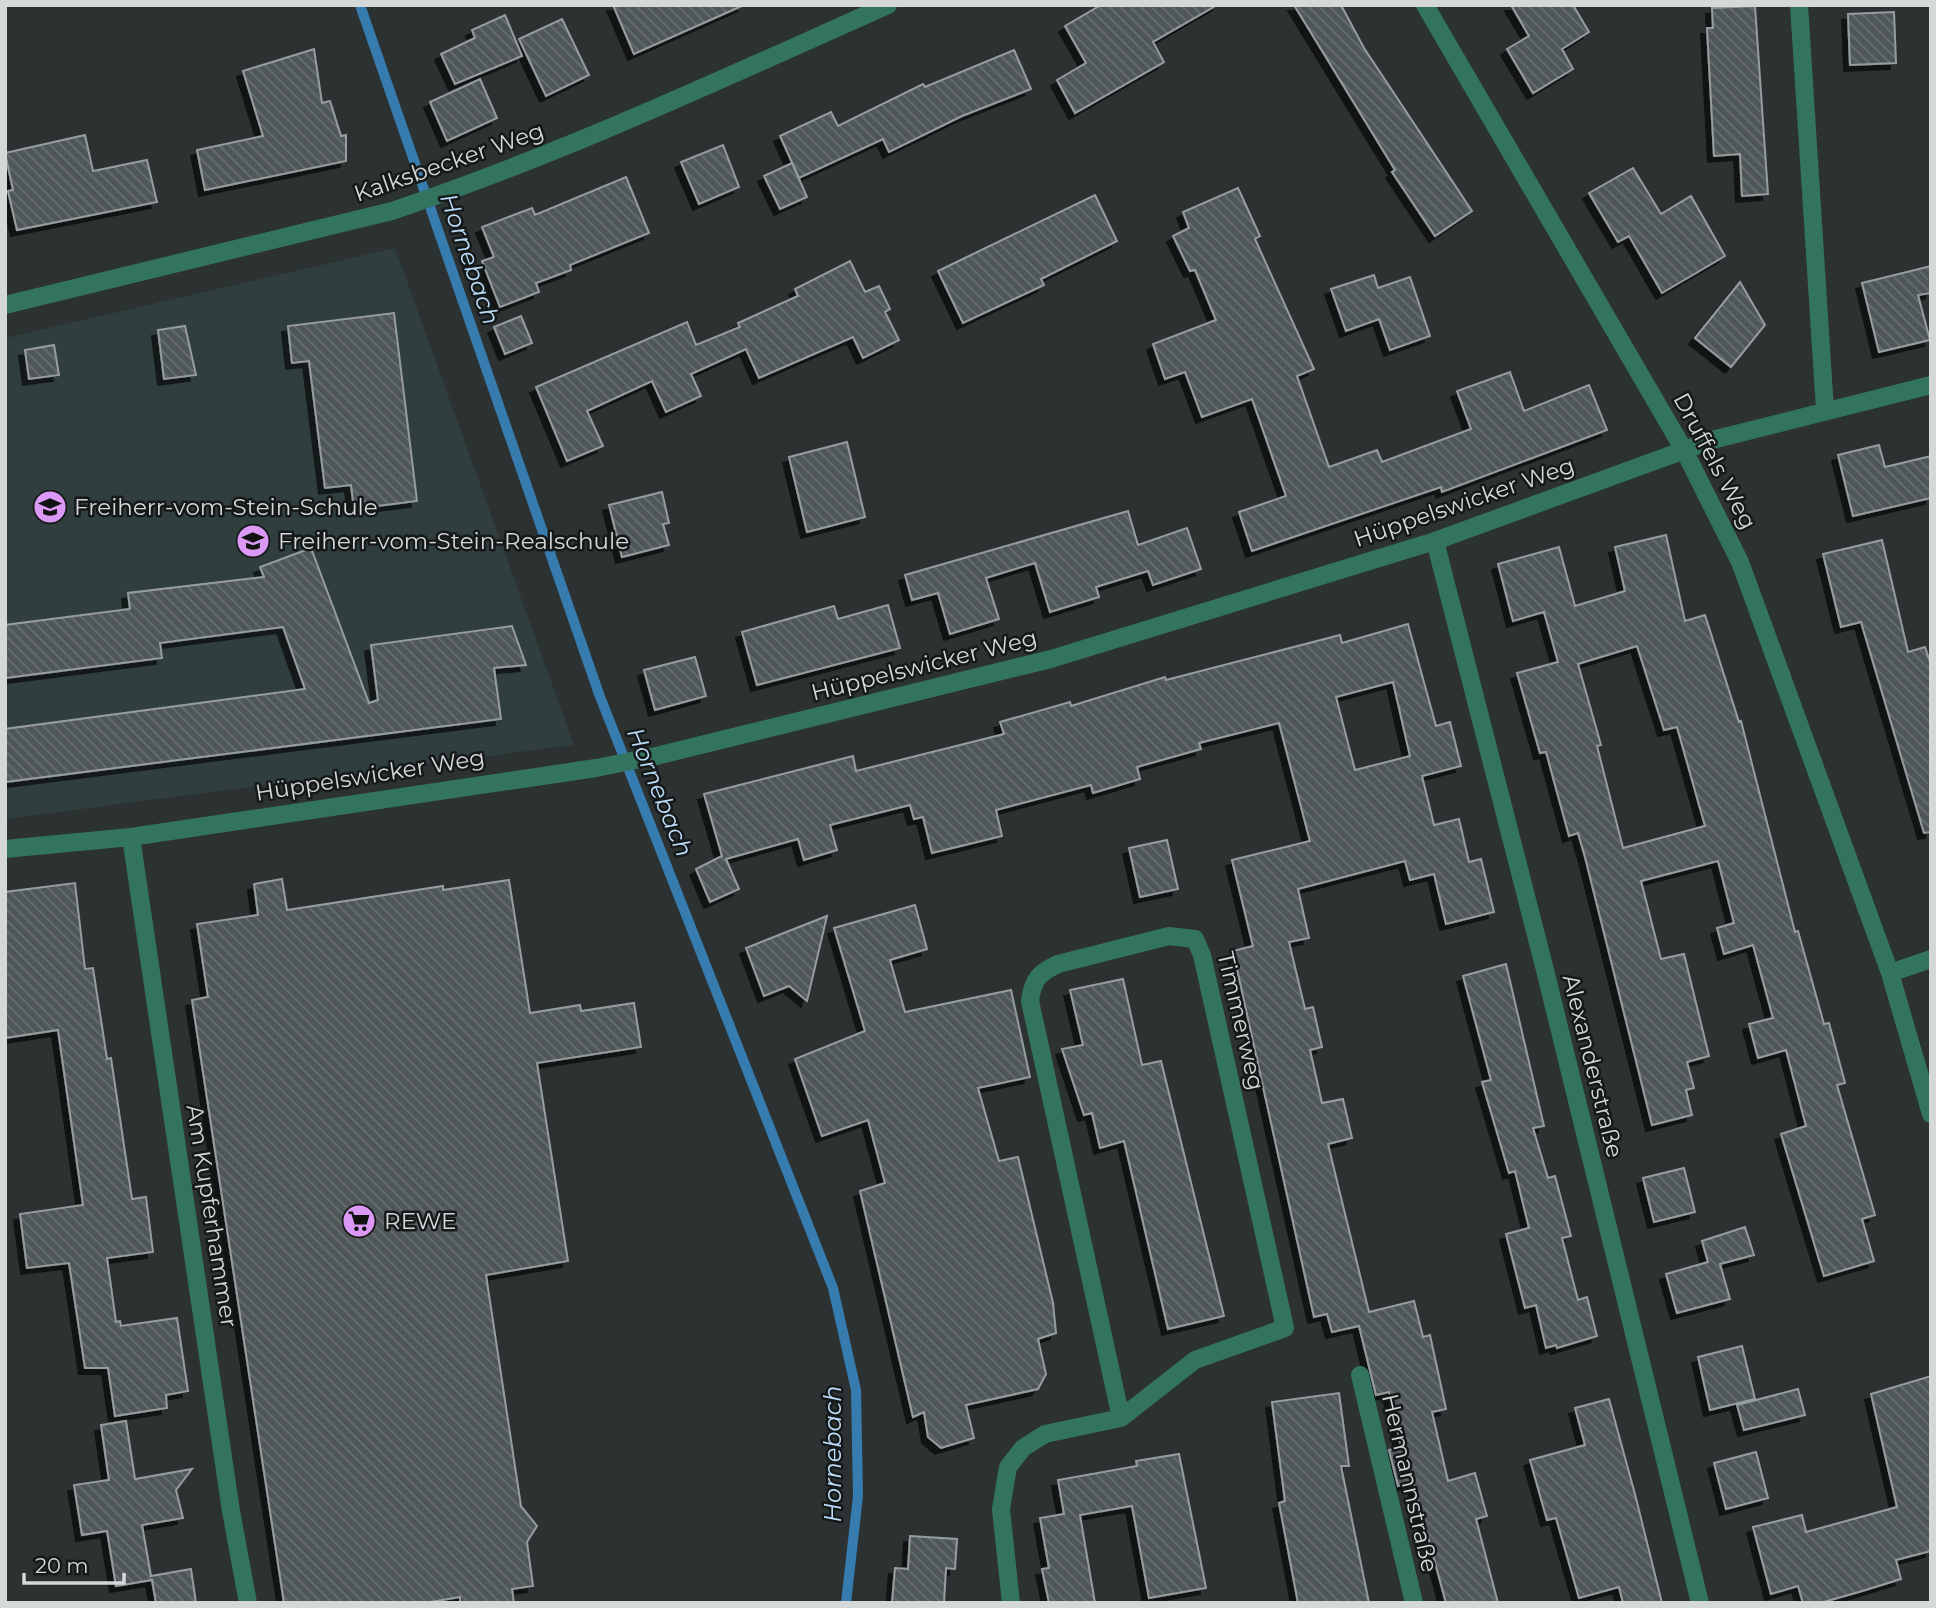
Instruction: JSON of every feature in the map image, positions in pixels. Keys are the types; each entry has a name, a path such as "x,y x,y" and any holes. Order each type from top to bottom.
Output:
{"street":[{"name":"Kalksbecker Weg","path":"5,305 391,211 450,192 634,119 888,5"},
{"name":"Druffels Weg","path":"1425,5 1684,450 1740,562 1890,973 1931,1114"},
{"path":"1799,5 1825,410"},
{"name":"Hüppelswicker Weg","path":"5,849 131,837 656,756 1051,659 1435,541 1684,450 1825,410 1931,385"},
{"name":"Alexanderstraße","path":"1435,541 1545,970 1700,1603"},
{"name":"Am Kupferhammer","path":"131,837 231,1511 248,1603"},
{"name":"Timmerweg","path":"1011,1603 1000,1509 1007,1467 1023,1448 1045,1434 1121,1418 1195,1360 1285,1328 1202,954 1195,939 1169,936 1058,964 1043,971 1032,983 1030,1001 1121,1418"},
{"path":"1890,973 1931,960"},
{"name":"Hermannstraße","path":"1360,1375 1414,1603"}],"shaded area":[{"name":"Freiherr-vom-Stein-Realschule","path":"395,248 574,745 5,819 5,338"}],"building":[{"path":"613,5 744,5 634,54"},
{"path":"1101,5 1217,5 1153,42 1164,62 1075,113 1057,80 1086,63 1065,26"},
{"path":"1294,5 1341,5 1364,48 1472,211 1435,236 1392,172 1395,170"},
{"path":"1511,5 1573,5 1589,32 1562,49 1573,69 1533,93 1507,49 1529,36"},
{"path":"1755,6 1768,194 1742,196 1740,154 1714,156 1707,28 1713,28 1712,8"},
{"path":"1894,12 1896,63 1850,65 1848,14"},
{"path":"505,15 522,56 455,84 441,54 475,38 472,30"},
{"path":"562,19 589,75 546,96 519,39"},
{"path":"314,49 322,103 330,101 341,136 346,135 346,161 205,190 197,150 263,136 243,71"},
{"path":"1014,50 1031,89 962,116 889,152 883,139 799,178 780,136 831,112 838,126 923,84 925,87"},
{"path":"480,79 497,118 447,141 430,102"},
{"path":"85,135 93,171 147,160 157,202 17,230 8,191 13,190 5,153"},
{"path":"723,145 739,187 699,204 681,162"},
{"path":"792,163 807,197 780,209 764,176"},
{"path":"1633,168 1661,214 1691,196 1725,256 1662,293 1629,236 1618,242 1589,193"},
{"path":"626,177 649,233 570,265 571,270 536,283 539,292 500,307 482,261 494,257 482,227 532,208 535,215"},
{"path":"1238,188 1260,236 1255,239 1314,369 1297,376 1329,467 1377,450 1382,462 1471,429 1457,391 1510,372 1524,411 1589,385 1607,430 1442,492 1441,487 1252,551 1239,512 1286,496 1252,399 1202,417 1185,372 1165,379 1153,344 1216,320 1195,270 1190,271 1173,236 1189,228 1183,212"},
{"path":"1095,195 1117,241 1041,279 1044,285 963,323 938,271"},
{"path":"850,261 865,292 879,286 890,309 885,312 899,340 863,358 853,337 759,378 746,349 691,374 701,396 666,412 652,381 587,411 603,446 567,461 536,387 687,322 696,345 740,327 738,323 798,296 795,289"},
{"path":"1931,266 1931,293 1918,295 1930,340 1879,352 1862,283"},
{"path":"1374,275 1378,288 1410,277 1430,336 1390,350 1379,319 1346,331 1331,289"},
{"path":"1740,282 1765,325 1731,367 1695,338"},
{"path":"394,313 417,501 354,509 351,485 325,488 309,361 292,363 288,326"},
{"path":"521,316 532,343 505,354 494,327"},
{"path":"185,326 196,375 164,379 158,330"},
{"path":"54,345 59,375 29,379 25,350"},
{"path":"847,442 865,517 807,532 789,457"},
{"path":"1879,445 1885,467 1931,456 1931,498 1853,516 1838,455"},
{"path":"662,492 669,523 663,524 669,545 622,557 609,505"},
{"path":"1128,511 1138,545 1187,528 1201,569 1153,585 1148,571 1096,587 1099,597 1050,612 1035,563 986,578 999,619 950,634 938,593 912,600 905,575"},
{"path":"1666,535 1685,621 1705,615 1739,722 1741,721 1795,932 1798,931 1824,1024 1829,1023 1845,1083 1837,1085 1875,1215 1862,1219 1874,1261 1824,1276 1781,1134 1806,1126 1786,1050 1758,1058 1749,1024 1773,1018 1753,945 1724,954 1717,928 1734,923 1718,861 1641,881 1661,959 1684,954 1709,1056 1687,1062 1694,1088 1686,1090 1692,1115 1652,1125 1578,833 1569,836 1546,752 1540,753 1517,673 1558,662 1544,612 1513,621 1498,564 1559,547 1575,606 1625,591 1615,547","holes":["1637,646 1664,730 1677,727 1705,826 1623,848 1597,746 1601,745 1578,664"]},
{"path":"1882,540 1908,652 1925,647 1931,665 1931,832 1924,833 1861,622 1841,627 1823,554"},
{"path":"311,548 369,703 378,700 371,645 512,626 526,665 494,668 501,719 5,782 5,729 305,689 283,627 160,643 162,658 5,678 5,625 130,609 128,593 264,577 260,567"},
{"path":"888,605 900,648 757,685 742,632 834,606 838,619"},
{"path":"1408,624 1436,726 1450,722 1461,766 1422,776 1434,825 1459,819 1469,862 1481,859 1494,912 1446,924 1434,874 1410,880 1405,861 1298,889 1309,938 1289,942 1305,1009 1313,1007 1322,1047 1310,1050 1322,1103 1343,1099 1352,1138 1328,1144 1369,1312 1414,1301 1423,1337 1430,1335 1446,1409 1432,1412 1448,1481 1475,1473 1487,1516 1476,1519 1498,1603 1446,1603 1413,1482 1398,1486 1389,1450 1401,1447 1389,1392 1376,1395 1359,1326 1332,1332 1327,1314 1314,1317 1233,951 1253,946 1232,860 1310,841 1279,723 1199,743 1201,749 1137,767 1140,779 1093,793 1091,785 996,810 1002,836 932,853 923,817 914,819 910,805 830,825 837,850 804,860 798,839 726,859 739,889 710,902 696,869 722,856 704,794 853,756 856,771 1004,734 1000,722 1070,702 1071,706 1165,677 1166,680 1340,635 1342,643","holes":["1393,682 1410,756 1355,770 1336,697"]},
{"path":"695,657 706,696 655,710 644,670"},
{"path":"1167,840 1178,889 1140,897 1129,848"},
{"path":"282,879 287,910 443,886 443,890 509,880 530,1013 580,1005 581,1011 634,1003 641,1047 537,1063 568,1261 486,1275 521,1506 537,1526 527,1542 533,1586 512,1589 514,1603 460,1603 460,1597 425,1603 284,1603 192,1000 208,997 197,924 258,915 254,884"},
{"path":"75,883 85,969 93,968 107,1059 111,1058 132,1199 146,1197 153,1252 107,1258 116,1322 120,1321 121,1326 177,1318 188,1391 166,1395 167,1408 115,1416 108,1368 85,1368 69,1263 27,1268 20,1214 83,1205 58,1030 5,1038 5,892"},
{"path":"915,905 927,949 890,960 905,1012 1011,990 1030,1077 978,1088 999,1161 1018,1157 1053,1303 1056,1333 1038,1339 1046,1374 1038,1389 966,1405 974,1438 941,1448 928,1437 924,1412 913,1417 860,1191 885,1183 868,1120 822,1136 795,1059 865,1031 834,928"},
{"path":"827,916 807,1001 789,986 764,996 746,948"},
{"path":"1506,964 1544,1126 1533,1128 1548,1178 1555,1176 1571,1236 1562,1238 1578,1300 1587,1297 1597,1336 1557,1348 1556,1345 1546,1348 1536,1305 1525,1308 1506,1234 1529,1228 1515,1171 1509,1173 1482,1082 1491,1080 1463,976"},
{"path":"1123,979 1142,1065 1161,1061 1224,1316 1168,1329 1124,1141 1100,1148 1092,1113 1084,1115 1062,1049 1083,1045 1070,990"},
{"path":"1684,1168 1695,1212 1654,1222 1643,1178"},
{"path":"1745,1227 1754,1255 1720,1264 1730,1299 1677,1313 1666,1274 1708,1262 1702,1241"},
{"path":"1742,1346 1755,1399 1710,1410 1698,1357"},
{"path":"1931,1376 1931,1551 1896,1560 1901,1579 1820,1603 1803,1603 1798,1586 1771,1594 1753,1527 1802,1515 1806,1532 1897,1507 1871,1394"},
{"path":"1798,1389 1805,1415 1744,1430 1737,1405"},
{"path":"1339,1393 1349,1466 1341,1466 1369,1603 1298,1603 1279,1503 1285,1501 1272,1402"},
{"path":"1609,1399 1662,1603 1623,1603 1619,1587 1579,1598 1556,1518 1547,1520 1530,1460 1585,1445 1575,1408"},
{"path":"126,1421 135,1479 192,1469 176,1490 183,1518 142,1525 151,1576 191,1569 196,1603 156,1603 152,1580 116,1586 107,1531 82,1535 74,1485 109,1480 101,1425"},
{"path":"1756,1452 1768,1498 1726,1509 1714,1463"},
{"path":"1179,1454 1206,1588 1149,1598 1132,1506 1080,1515 1095,1603 1049,1603 1042,1569 1049,1568 1040,1518 1064,1514 1058,1480 1137,1466 1136,1461"},
{"path":"910,1536 957,1539 955,1569 946,1568 944,1603 892,1603 895,1568 908,1569"}],"waterway":[{"name":"Hornebach","path":"360,5 599,694 833,1288 856,1390 858,1496 846,1603"}],"place":[{"name":"Freiherr-vom-Stein-Schule","path":"50,507"},
{"name":"Freiherr-vom-Stein-Realschule","path":"253,541"},
{"name":"REWE","path":"359,1221"}]}
